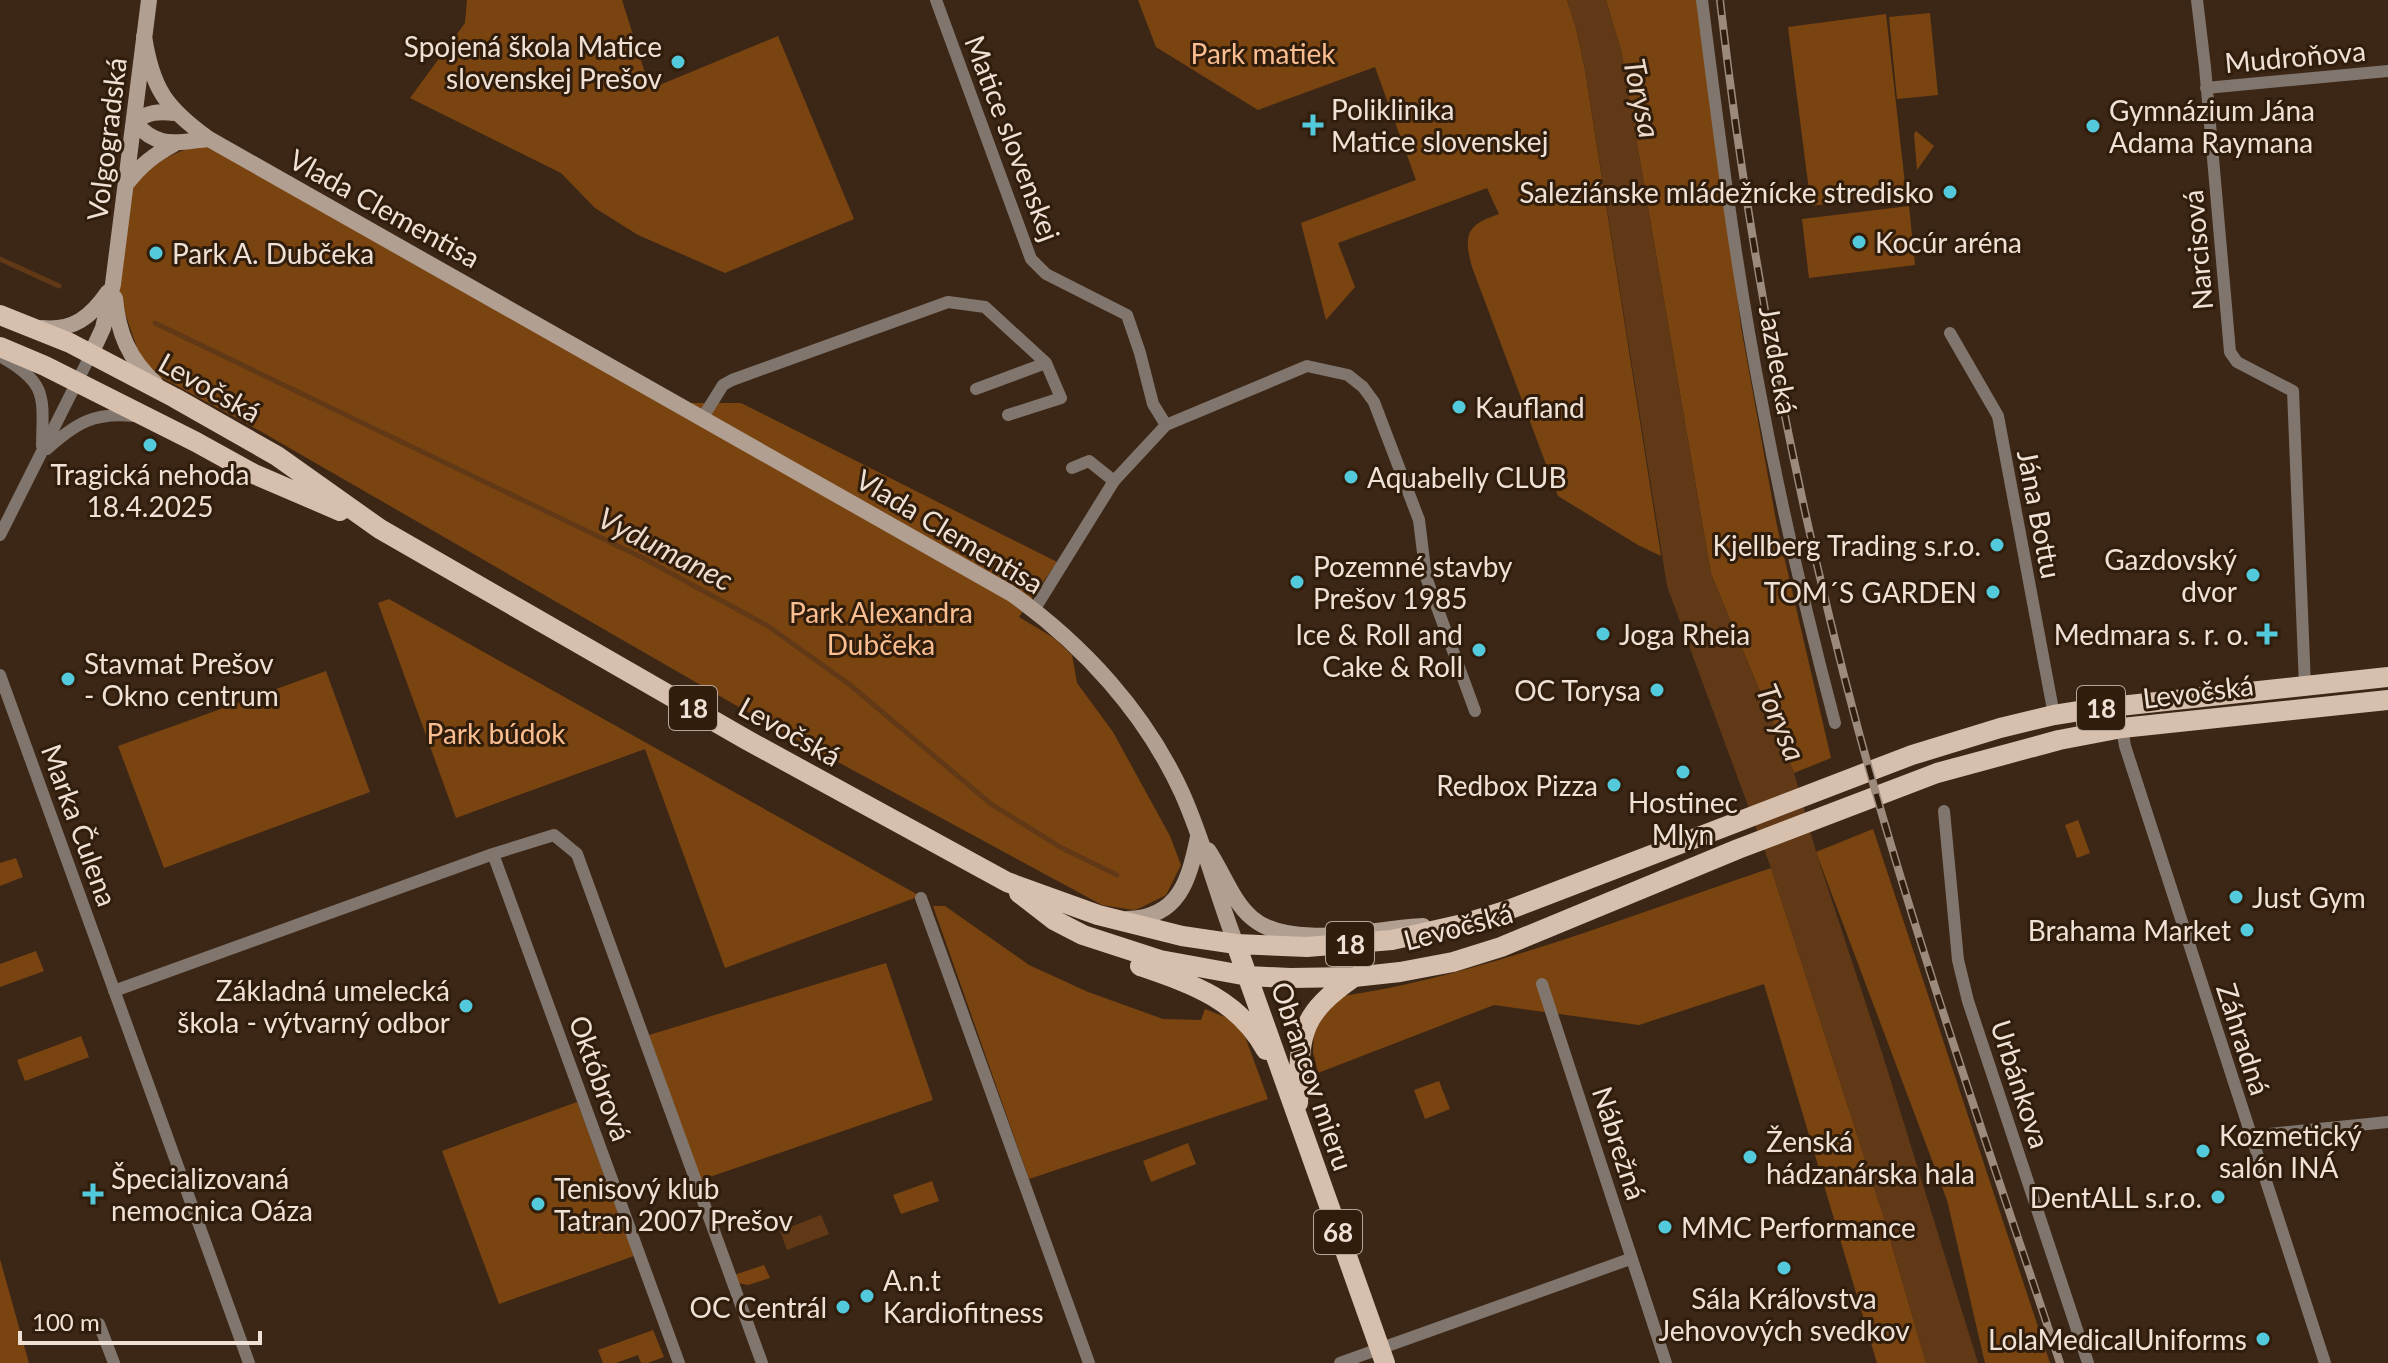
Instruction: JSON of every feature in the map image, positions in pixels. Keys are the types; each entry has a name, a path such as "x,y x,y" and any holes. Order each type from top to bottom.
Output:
{"main road":[{"name":"Levočská","path":"0,315 91,354 175,398 277,456 380,529 760,747 1007,882 1098,915 1171,934 1236,944 1307,947 1362,944 1463,924 1522,905 1912,755 2054,715 2388,677"},
{"name":"Levočská","path":"0,347 77,382 254,474 380,529"},
{"name":"Levočská","path":"1007,882 1054,920 1083,935 1160,960 1248,976 1307,979 1400,972 1453,962 1501,947 1738,849 1937,773 2059,740 2122,728 2388,700"},
{"path":"1083,935 1127,961 1193,985 1219,999 1247,1023 1259,1039 1297,1115"},
{"name":"Obrancov mieru","path":"1236,944 1382,1356"},
{"name":"68","path":"1297,1115 1301,1044 1306,1026 1315,1010 1354,977"}],"street":[{"name":"Volgogradská","path":"91,354 103,328 113,284 149,0"},
{"name":"Matice slovenskej","path":"936,0 1031,259 1046,274 1127,315 1153,404 1166,425"},
{"name":"Jazdecká","path":"1702,0 1762,403 1835,723"},
{"name":"Narcisová","path":"2197,0 2230,352 2237,362 2293,391 2305,686"},
{"name":"Vlada Clementisa","path":"144,36 152,77 175,113 209,139 999,586 1068,638 1098,668 1146,730 1182,794 1236,944"},
{"name":"Mudroňova","path":"2206,88 2388,71"},
{"path":"175,113 160,111 145,114 134,122 157,141 174,144 209,139"},
{"path":"127,184 139,167 174,144"},
{"name":"Volgogradská","path":"31,326 61,328 80,322 97,309 113,284"},
{"name":"Volgogradská","path":"113,284 116,315 125,344 138,367 175,398"},
{"path":"703,417 723,385 732,380 948,302 985,307 1046,363 1061,398 1008,415"},
{"name":"Jána Bottu","path":"1950,333 1998,416 2054,715"},
{"path":"0,535 91,354"},
{"path":"0,356 23,369 40,393 43,412 41,454"},
{"path":"976,389 1046,363"},
{"path":"1034,610 1114,481 1166,425 1307,366 1348,375 1363,387 1374,402 1419,520 1426,577 1475,711"},
{"path":"41,454 65,433 88,420 117,414 146,417"},
{"path":"1072,468 1089,461 1114,481"},
{"name":"Marka Čulena","path":"0,675 249,1363"},
{"name":"Záhradná","path":"2122,728 2125,746 2325,1363"},
{"name":"Urbánkova","path":"1944,811 1958,960 1968,1001 2088,1363"},
{"path":"114,991 422,879 554,835 577,854 762,1363"},
{"path":"1098,915 1141,919 1161,911 1182,890 1189,875 1198,836"},
{"path":"1198,836 1220,868 1237,902 1252,919 1270,930 1316,936 1463,924"},
{"name":"Októbrová","path":"493,854 679,1363"},
{"path":"921,898 1089,1363"},
{"name":"Nábrežná","path":"1542,984 1666,1363"},
{"path":"2250,1136 2388,1122"},
{"path":"1340,1363 1382,1356 1630,1259"},
{"path":"99,1324 114,1363"}],"green space":[{"path":"467,0 622,0 650,89 778,36 854,219 725,273 638,235 595,208 561,173 410,98 465,23"},
{"name":"Park matiek","path":"1138,0 1567,0 1585,70 1661,556 1558,496 1469,256 1470,232 1480,222 1499,214 1487,188 1338,243 1355,287 1326,320 1301,223 1416,180 1375,67 1258,110 1156,47"},
{"path":"1606,0 1699,0 1741,327 1777,526 1831,758 1794,773 1711,574 1621,50"},
{"path":"1930,13 1938,95 1897,99 1889,17"},
{"path":"1886,14 1906,193 1811,206 1788,27"},
{"path":"1916,131 1934,146 1917,170 1914,134"},
{"name":"Park Alexandra Dubčeka","path":"205,145 680,403 741,403 1057,562 1019,617 1054,638 1072,655 1077,683 1113,732 1170,836 1181,865 1166,895 1134,910 1102,905 777,729 260,431 144,368 117,290 119,195 168,157"},
{"name":"Kocúr aréna","path":"1909,206 1915,265 1809,278 1802,219"},
{"name":"Park búdok","path":"389,599 920,896 725,968 645,749 456,818 378,603"},
{"path":"326,671 370,792 164,868 118,746"},
{"path":"2078,820 2090,853 2077,858 2065,825"},
{"path":"1873,829 2050,1363 1985,1363 1947,1200 1816,852"},
{"path":"16,858 23,877 0,886 0,863"},
{"path":"1771,868 1884,1218 1926,1363 1877,1363 1764,984 1639,1025 1494,1005 1318,1073 1313,1052 1314,1028 1337,997 1403,985 1496,961"},
{"path":"933,906 945,906 1029,965 1088,992 1163,1019 1201,1020 1205,1009 1240,1023 1268,1099 1029,1179"},
{"path":"36,951 44,971 0,987 0,964"},
{"path":"886,963 933,1100 701,1180 649,1035"},
{"path":"81,1036 89,1057 25,1081 17,1060"},
{"path":"1439,1081 1450,1109 1425,1119 1414,1090"},
{"name":"Tenisový klub Tatran 2007 Prešov","path":"577,1102 634,1256 499,1304 442,1151"},
{"path":"1188,1143 1196,1164 1151,1182 1143,1161"},
{"path":"932,1181 939,1201 901,1214 893,1195"},
{"path":"0,1259 29,1363 0,1363"},
{"path":"764,1265 770,1278 748,1285 738,1283 734,1275"},
{"path":"653,1330 664,1357 641,1363 638,1355 616,1363 603,1363 598,1350"}],"shaded area":[{"path":"1567,0 1606,0 1621,50 1711,574 1794,773 1816,852 1978,1363 1926,1363 1884,1218 1771,868 1667,586 1585,70"},
{"path":"821,1215 829,1234 787,1250 780,1231"}],"waterway":[{"name":"Vydumanec","path":"0,259 59,286"},
{"name":"Vydumanec","path":"155,323 643,558 768,626 849,684 991,804 1062,848 1117,875"}],"railway":[{"path":"1720,0 1759,276 1813,549 1835,639 1904,889 2060,1363"}],"place":[{"name":"Spojená škola Matice slovenskej Prešov","path":"678,62"},
{"name":"Poliklinika Matice slovenskej","path":"1313,125"},
{"name":"Gymnázium Jána Adama Raymana","path":"2093,126"},
{"name":"Saleziánske mládežnícke stredisko","path":"1950,192"},
{"name":"Kocúr aréna","path":"1859,242"},
{"name":"Park A. Dubčeka","path":"156,253"},
{"name":"Kaufland","path":"1459,407"},
{"name":"Tragická nehoda 18.4.2025","path":"150,445"},
{"name":"Aquabelly CLUB","path":"1351,477"},
{"name":"Kjellberg Trading s.r.o.","path":"1997,545"},
{"name":"Gazdovský dvor","path":"2253,575"},
{"name":"Pozemné stavby Prešov 1985","path":"1297,582"},
{"name":"TOM´S GARDEN","path":"1993,592"},
{"name":"Joga Rheia","path":"1603,634"},
{"name":"Medmara s. r. o.","path":"2267,634"},
{"name":"Ice & Roll and Cake & Roll","path":"1479,650"},
{"name":"Stavmat Prešov - Okno centrum","path":"68,679"},
{"name":"OC Torysa","path":"1657,690"},
{"name":"Hostinec Mlyn","path":"1683,772"},
{"name":"Redbox Pizza","path":"1614,785"},
{"name":"Just Gym","path":"2236,897"},
{"name":"Brahama Market","path":"2247,930"},
{"name":"Základná umelecká škola - výtvarný odbor","path":"466,1006"},
{"name":"Kozmetický salón INÁ","path":"2203,1151"},
{"name":"Ženská hádzanárska hala","path":"1750,1157"},
{"name":"Špecializovaná nemocnica Oáza","path":"93,1194"},
{"name":"DentALL s.r.o.","path":"2218,1197"},
{"name":"Tenisový klub Tatran 2007 Prešov","path":"538,1204"},
{"name":"MMC Performance","path":"1665,1227"},
{"name":"Sála Kráľovstva Jehovových svedkov","path":"1784,1268"},
{"name":"A.n.t Kardiofitness","path":"867,1296"},
{"name":"OC Centrál","path":"843,1307"},
{"name":"LolaMedicalUniforms","path":"2263,1339"}],"water label":[{"name":"Torysa","path":"1643,98"},
{"name":"Torysa","path":"1782,722"}]}
